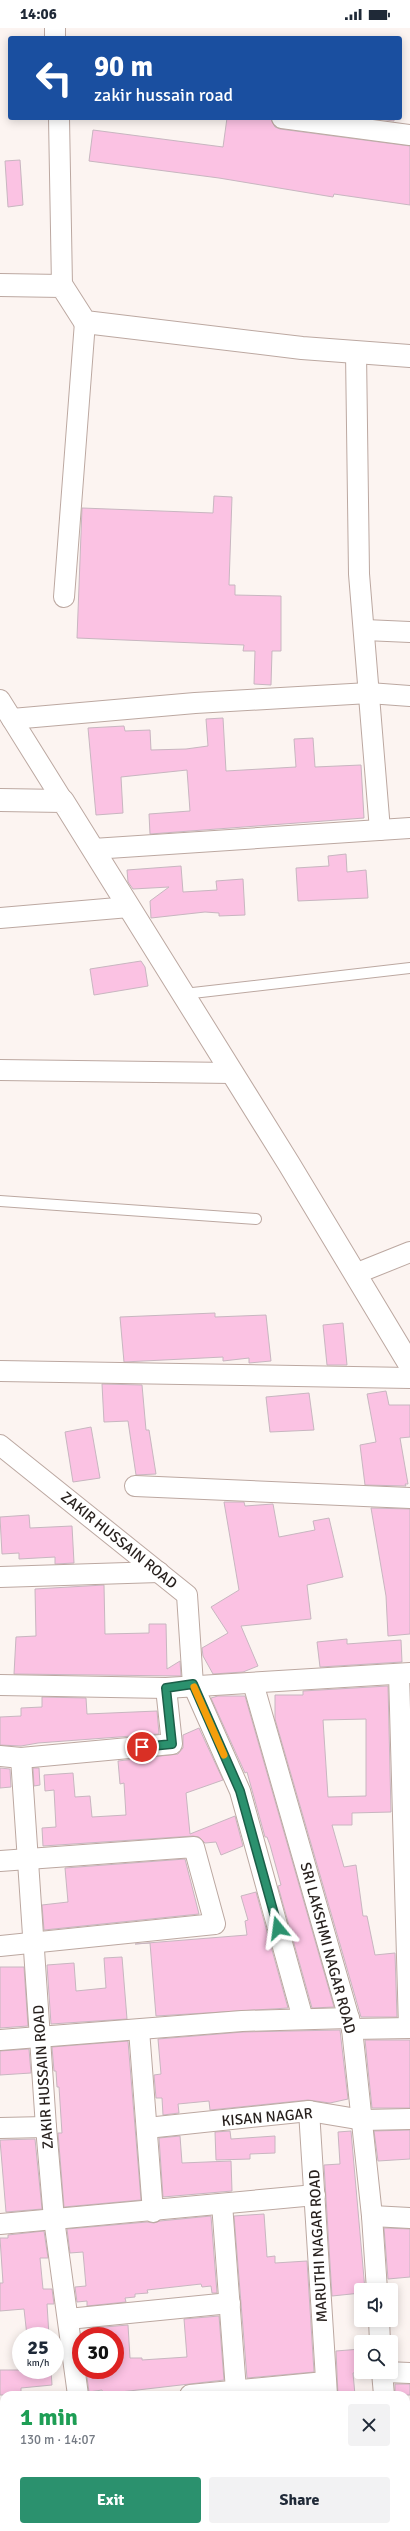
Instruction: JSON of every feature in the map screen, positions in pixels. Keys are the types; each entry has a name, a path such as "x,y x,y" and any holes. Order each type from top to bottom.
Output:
{"street":[{"path":"59,120 62,286 85,322 64,597"},
{"path":"297,120 410,135"},
{"path":"0,285 62,286"},
{"path":"85,322 356,352 410,356"},
{"path":"356,352 359,574 365,630 380,830"},
{"path":"365,630 410,632"},
{"path":"12,719 195,704 369,693 410,696"},
{"path":"0,700 184,994 410,1365"},
{"path":"0,800 63,801"},
{"path":"93,849 410,828"},
{"path":"0,918 129,907"},
{"path":"0,1070 232,1073"},
{"path":"355,1274 410,1252"},
{"path":"0,1371 410,1378"},
{"name":"ZAKIR HUSSAIN ROAD","path":"0,1445 187,1595 193,1684 240,1791 303,2019"},
{"path":"135,1486 410,1498"},
{"path":"0,1577 159,1572"},
{"path":"0,1684 166,1688 193,1684 253,1683 405,1673 410,2028 303,2019 242,2021 0,2040"},
{"name":"SRI LAKSHMI NAGAR ROAD","path":"253,1683 351,2023 363,2120 377,2283"},
{"path":"0,1756 21,1758 172,1744 166,1688"},
{"name":"ZAKIR HUSSAIN ROAD","path":"21,1758 46,2127 54,2219 77,2391"},
{"path":"0,1860 194,1847 215,1924 0,1946"},
{"path":"139,2030 153,2212"},
{"name":"KISAN NAGAR","path":"147,2128 309,2111 363,2120 410,2119"},
{"name":"MARUTHI NAGAR ROAD","path":"227,2391 326,2388 309,2111"},
{"path":"0,2128 46,2127"},
{"path":"0,2224 153,2212 315,2195"},
{"path":"222,2204 236,2390"},
{"path":"372,2216 410,2218"},
{"path":"68,2319 230,2303"},
{"path":"398,2372 410,2373"},
{"path":"383,2379 384,2391"}],"lane":[{"path":"184,994 410,968"},
{"path":"0,1201 256,1219"}],"building":[{"path":"227,120 272,120 275,127 280,129 410,146 410,205 334,194 333,197 219,178 89,161 93,130 223,147"},
{"path":"20,160 23,205 8,207 5,161"},
{"path":"214,496 232,497 229,585 235,585 235,595 281,596 281,651 272,651 271,685 254,684 255,651 243,651 244,645 77,638 82,508 213,513"},
{"path":"223,718 226,771 296,767 294,739 313,738 315,767 361,765 364,818 150,834 149,814 190,811 187,770 121,777 123,813 96,815 88,728 124,726 125,731 150,730 151,750 186,749 208,746 206,719"},
{"path":"346,854 347,872 366,870 368,898 298,901 296,868 329,866 328,856"},
{"path":"181,866 183,892 217,890 216,881 243,879 245,915 219,916 219,913 205,912 151,918 150,901 169,887 133,889 128,882 127,870"},
{"path":"141,961 145,967 148,986 94,995 90,969"},
{"path":"215,1313 215,1317 266,1315 271,1361 249,1363 249,1358 223,1361 223,1357 124,1362 120,1317"},
{"path":"343,1323 347,1365 327,1365 323,1325"},
{"path":"102,1384 142,1385 146,1430 149,1430 156,1474 136,1475 128,1421 104,1422"},
{"path":"386,1391 389,1405 410,1405 410,1437 400,1438 408,1484 405,1484 406,1486 365,1485 360,1445 376,1442 367,1394"},
{"path":"309,1393 314,1430 270,1432 266,1397"},
{"path":"91,1427 100,1478 73,1482 65,1432"},
{"path":"224,1502 244,1502 245,1506 273,1504 279,1537 315,1530 313,1521 329,1518 343,1577 307,1585 311,1619 241,1626 258,1666 243,1672 213,1674 203,1656 202,1648 228,1633 211,1607 239,1590"},
{"path":"371,1508 410,1509 410,1634 388,1636 386,1596"},
{"path":"29,1515 30,1528 72,1526 74,1563 55,1564 55,1557 19,1559 19,1553 2,1554 0,1517"},
{"path":"104,1585 105,1634 149,1633 149,1624 166,1624 167,1669 180,1661 181,1676 14,1674 16,1637 36,1636 35,1589"},
{"path":"347,1639 347,1644 401,1640 402,1662 320,1667 317,1642"},
{"path":"388,1686 391,1812 352,1813 352,1825 332,1825 344,1867 356,1865 363,1916 367,1916 375,1955 395,1953 397,2017 361,2017 275,1719 275,1695 303,1695 303,1691","holes":["366,1719 366,1796 328,1797 323,1720"]},
{"path":"218,1696 245,1696 334,2007 312,2008 278,1886 281,1885 270,1845 267,1837 265,1837 247,1772 245,1773 211,1698"},
{"path":"42,1697 86,1698 87,1714 157,1711 159,1734 38,1743 21,1746 0,1745 0,1717 21,1716 21,1708 42,1707"},
{"path":"199,1728 223,1780 186,1793 190,1834 235,1816 243,1846 221,1855 216,1842 205,1843 199,1837 193,1836 43,1846 42,1828 56,1827 54,1790 45,1791 44,1775 73,1773 75,1797 90,1796 92,1817 126,1815 124,1783 120,1784 118,1761 178,1754 183,1748 183,1735"},
{"path":"0,1768 10,1769 11,1787 0,1788"},
{"path":"33,1768 39,1768 40,1785 34,1786"},
{"path":"185,1859 199,1914 44,1930 42,1905 68,1902 65,1868"},
{"path":"256,1892 288,2008 156,2016 150,1943 135,1944 247,1935 245,1921 248,1920 241,1896"},
{"path":"122,1957 127,2019 51,2024 47,1965 74,1963 76,1991 106,1988 104,1958"},
{"path":"0,1967 24,1967 28,2026 0,2028"},
{"path":"340,2030 348,2099 330,2103 308,2100 210,2110 209,2101 178,2104 179,2113 163,2115 162,2098 156,2098 154,2075 161,2074 158,2039 243,2032"},
{"path":"365,2040 410,2040 410,2108 372,2108"},
{"path":"128,2041 141,2200 64,2207 58,2133 62,2133 59,2087 57,2087 56,2071 54,2071 52,2047"},
{"path":"29,2049 31,2073 0,2075 0,2051"},
{"path":"410,2130 410,2159 378,2161 374,2131"},
{"path":"230,2131 231,2139 275,2136 275,2153 250,2154 250,2159 216,2160 215,2132"},
{"path":"351,2131 364,2283 354,2283 354,2294 332,2296 324,2165 340,2164 338,2132"},
{"path":"180,2136 182,2163 231,2161 232,2191 163,2197 159,2138"},
{"path":"35,2139 42,2209 6,2212 0,2140"},
{"path":"264,2214 267,2257 275,2256 275,2263 307,2261 314,2372 247,2378 234,2216"},
{"path":"211,2216 217,2293 212,2293 211,2286 202,2287 201,2284 147,2290 148,2293 135,2294 135,2297 125,2298 126,2302 87,2306 87,2301 77,2302 75,2287 86,2286 83,2252 70,2253 67,2229 147,2222 154,2223 160,2221"},
{"path":"384,2228 410,2229 410,2277 388,2279"},
{"path":"44,2231 48,2258 40,2258 43,2289 52,2289 54,2304 47,2304 48,2327 26,2327 24,2309 0,2311 0,2283 3,2283 0,2238 8,2238 8,2235"},
{"path":"219,2316 224,2380 129,2391 89,2391 87,2379 124,2379 124,2327 105,2327 128,2325 130,2358 142,2358 142,2360 187,2357 184,2319"},
{"path":"354,2350 353,2373 355,2391 338,2391 336,2351"},
{"path":"0,2370 12,2370 12,2379 52,2379 52,2385 21,2388 21,2391 0,2391"},
{"path":"395,2384 410,2384 410,2391 395,2391"}],"slow traffic":[{"path":"194,1687 224,1755"}],"route":[{"path":"142,1747 172,1744 166,1688 193,1684 240,1791 278,1928"}]}
